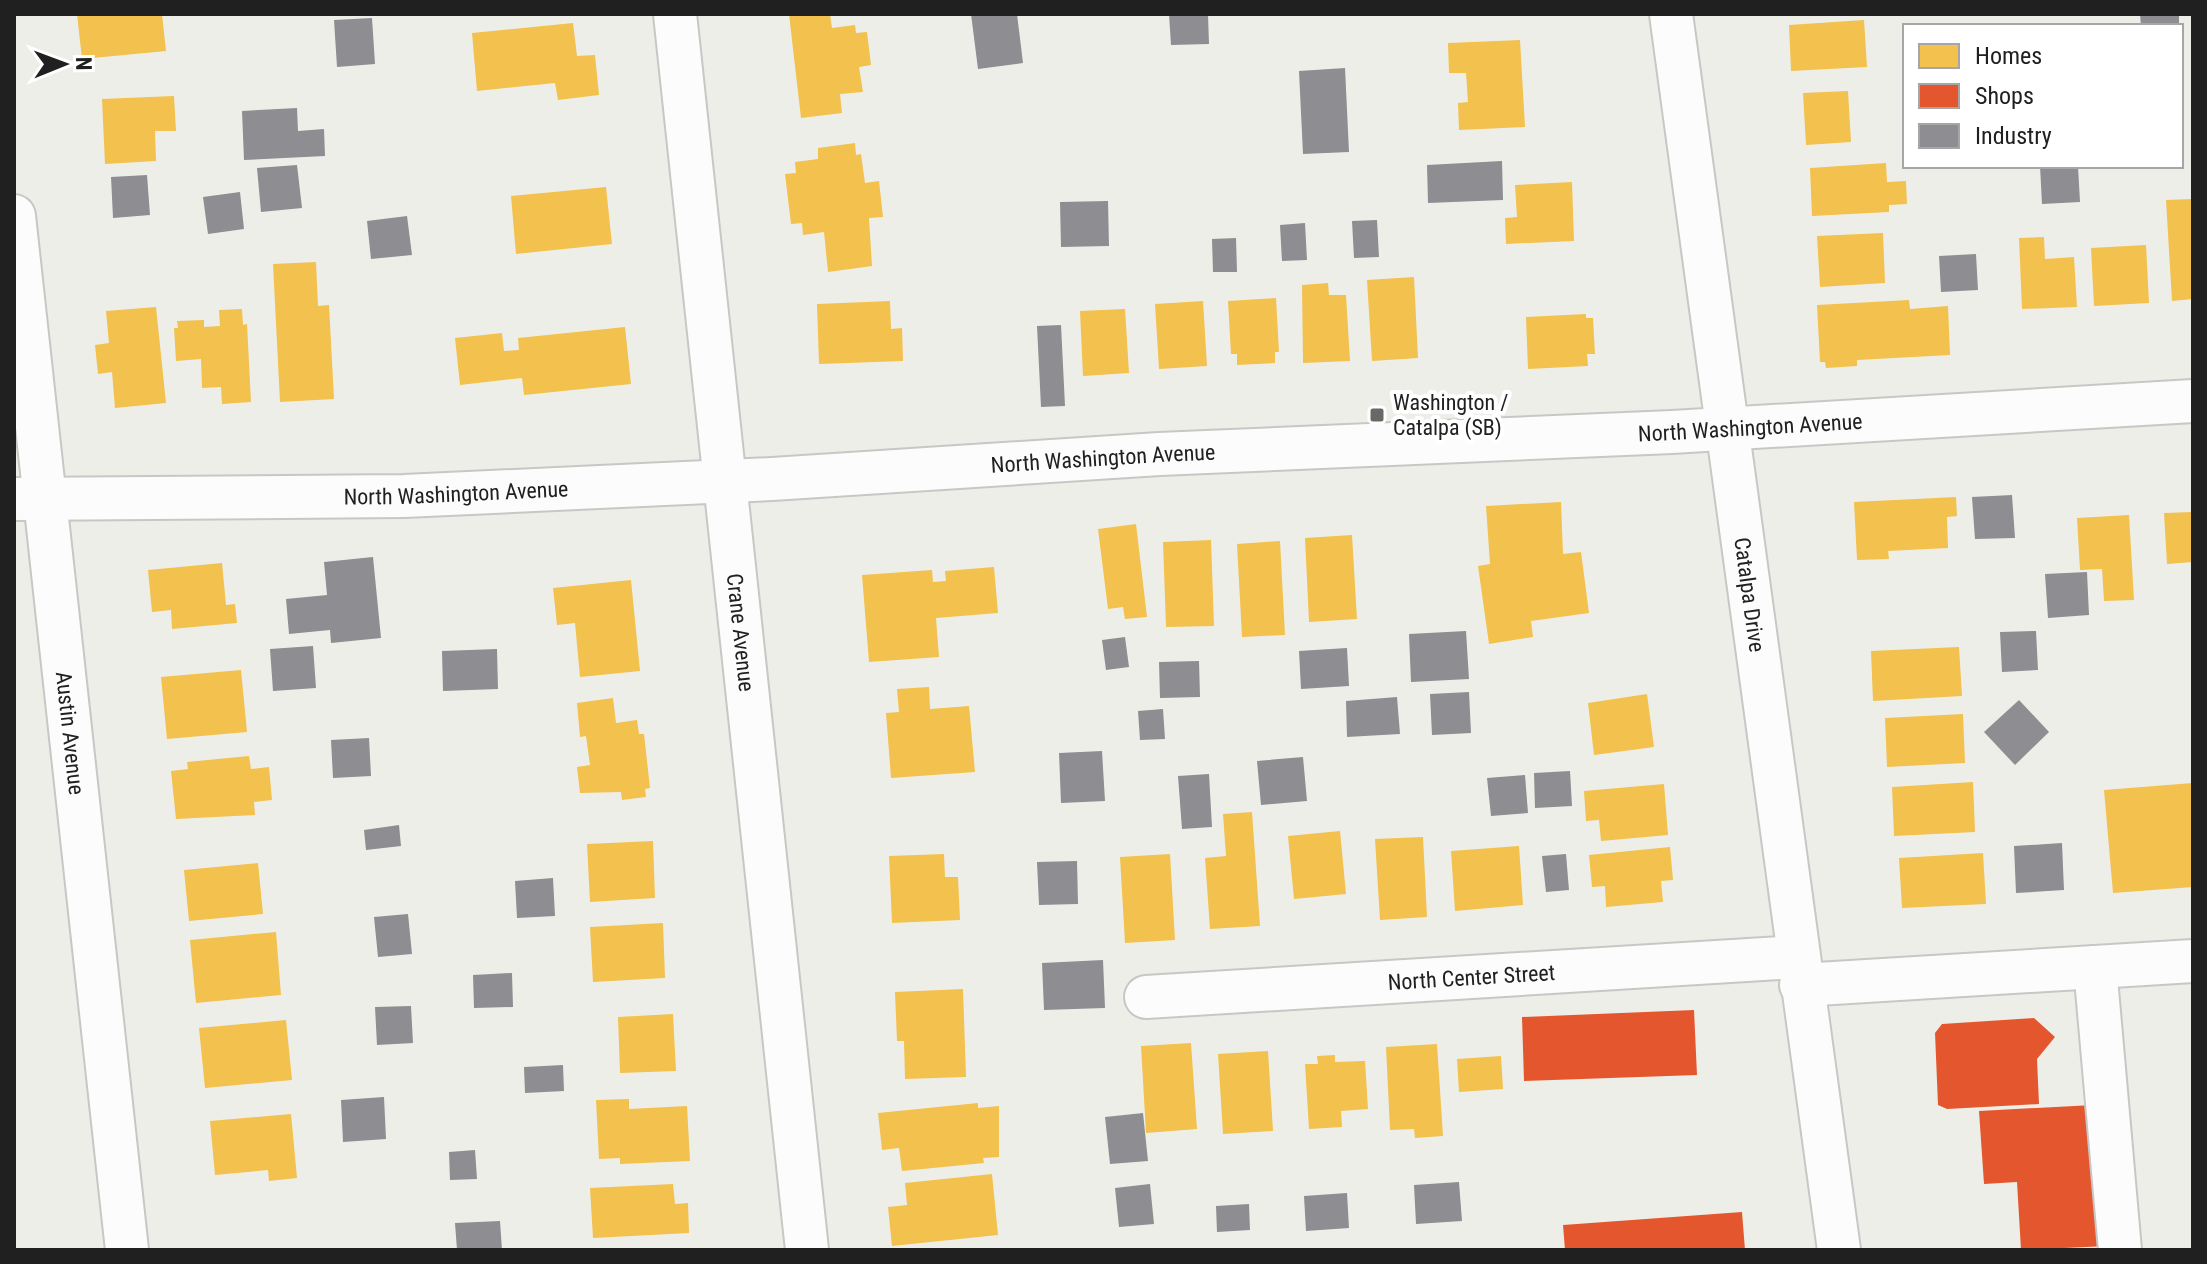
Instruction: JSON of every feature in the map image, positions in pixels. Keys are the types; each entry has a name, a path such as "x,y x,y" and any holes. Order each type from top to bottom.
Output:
{"street":[{"name":"Crane Avenue","path":"675,14 807,1250"},
{"name":"Catalpa Drive","path":"1671,14 1839,1250"},
{"name":"Austin Avenue","path":"14,216 29,500 58,592 127,1250"},
{"name":"North Washington Avenue","path":"29,500 404,496 724,481 1159,454 1727,429 2193,401"},
{"name":"North Center Street","path":"1146,997 1799,971 2095,967 2193,961"},
{"path":"2095,967 2120,1250"}],"building: Homes":[{"path":"77,14 162,14 166,51 82,59"},
{"path":"789,14 830,14 832,28 855,25 856,33 867,32 871,65 859,67 863,92 840,94 842,113 801,118"},
{"path":"1864,20 1867,67 1791,71 1789,25"},
{"path":"573,23 577,56 595,55 599,95 558,100 555,83 477,91 472,33"},
{"path":"1520,40 1525,127 1459,130 1458,103 1468,102 1466,73 1449,73 1448,43"},
{"path":"1848,91 1851,142 1806,145 1803,93"},
{"path":"174,96 176,131 155,131 156,161 105,164 102,99"},
{"path":"855,143 856,155 861,154 865,183 879,181 883,217 869,218 872,266 828,272 824,232 803,235 802,223 791,224 785,174 796,173 795,162 818,159 818,148"},
{"path":"1886,163 1887,182 1906,181 1907,204 1889,205 1889,212 1812,216 1810,168"},
{"path":"1572,182 1574,241 1506,244 1505,218 1517,217 1515,185"},
{"path":"606,187 612,244 516,254 511,196"},
{"path":"2193,199 2193,299 2172,301 2166,200"},
{"path":"1883,233 1885,283 1820,287 1817,236"},
{"path":"2044,237 2045,259 2074,257 2077,307 2022,309 2019,238"},
{"path":"2146,245 2149,303 2094,306 2091,248"},
{"path":"316,262 318,306 329,305 334,399 280,402 273,264"},
{"path":"1414,277 1418,358 1372,361 1367,280"},
{"path":"1328,283 1329,295 1346,295 1350,361 1303,363 1302,285"},
{"path":"1276,298 1279,352 1275,352 1275,363 1237,365 1237,354 1231,354 1228,301"},
{"path":"1909,300 1910,309 1948,306 1950,355 1857,360 1857,366 1826,368 1825,362 1820,362 1817,305"},
{"path":"890,301 891,329 902,328 903,361 819,364 817,304"},
{"path":"1203,301 1207,366 1159,369 1155,304"},
{"path":"156,307 166,403 115,408 112,372 98,374 95,345 109,343 106,311"},
{"path":"242,309 243,325 247,324 251,402 222,404 221,387 202,388 201,359 176,361 174,328 178,328 177,321 204,320 204,327 220,326 219,310"},
{"path":"1125,309 1129,373 1083,376 1080,311"},
{"path":"1586,314 1586,318 1593,318 1595,354 1587,354 1588,366 1528,369 1526,317"},
{"path":"625,327 631,384 524,395 522,378 460,385 455,338 502,333 504,351 519,350 518,338"},
{"path":"1956,497 1957,516 1947,517 1948,548 1888,551 1889,559 1857,560 1854,502"},
{"path":"1561,502 1563,554 1581,552 1589,613 1531,621 1533,637 1489,644 1478,566 1490,564 1486,506"},
{"path":"2193,512 2193,562 2167,564 2164,513"},
{"path":"2129,515 2134,600 2104,601 2102,569 2080,570 2077,518"},
{"path":"1136,524 1147,617 1125,619 1123,607 1108,609 1098,529"},
{"path":"1352,535 1357,619 1309,622 1305,538"},
{"path":"1211,540 1214,626 1166,627 1163,542"},
{"path":"1280,541 1285,635 1242,637 1237,544"},
{"path":"222,563 226,605 235,604 237,623 172,629 171,610 152,612 148,570"},
{"path":"994,567 998,613 936,618 939,657 869,662 862,575 932,570 933,582 946,581 945,571"},
{"path":"631,580 640,671 580,677 575,623 557,625 553,588"},
{"path":"1959,647 1962,696 1873,701 1871,651"},
{"path":"241,670 247,732 167,739 161,677"},
{"path":"929,687 930,709 969,706 975,772 891,778 886,713 899,712 897,689"},
{"path":"1647,694 1654,747 1594,755 1588,703"},
{"path":"613,698 616,723 637,720 639,734 644,734 650,788 645,789 646,797 622,800 621,792 580,793 577,767 590,765 586,736 580,737 577,703"},
{"path":"1963,714 1965,763 1887,767 1885,718"},
{"path":"249,756 251,769 269,767 272,800 254,802 255,815 176,819 171,771 188,769 187,762"},
{"path":"1973,782 1975,832 1894,836 1892,787"},
{"path":"2193,783 2193,887 2113,893 2104,790"},
{"path":"1664,784 1668,835 1601,841 1599,820 1586,821 1584,791"},
{"path":"1252,812 1260,926 1210,929 1205,858 1226,856 1223,814"},
{"path":"1340,831 1346,894 1294,899 1288,836"},
{"path":"1423,837 1427,917 1380,920 1375,839"},
{"path":"653,841 655,898 590,902 587,844"},
{"path":"1519,846 1523,905 1455,911 1451,851"},
{"path":"1670,847 1673,880 1661,881 1663,902 1606,907 1605,886 1592,887 1589,855"},
{"path":"1983,853 1986,904 1902,908 1899,858"},
{"path":"944,854 945,877 958,877 960,920 892,923 889,856"},
{"path":"1170,854 1175,940 1125,943 1120,857"},
{"path":"258,863 263,914 189,921 184,870"},
{"path":"663,923 665,978 593,982 590,927"},
{"path":"276,932 281,995 196,1003 190,940"},
{"path":"963,989 966,1077 905,1079 904,1041 897,1041 895,992"},
{"path":"673,1014 676,1071 620,1073 618,1017"},
{"path":"286,1020 292,1080 205,1088 199,1028"},
{"path":"1191,1043 1197,1129 1146,1133 1141,1046"},
{"path":"1437,1044 1443,1136 1415,1138 1414,1129 1390,1130 1386,1047"},
{"path":"1268,1051 1273,1131 1223,1134 1218,1054"},
{"path":"1335,1055 1335,1062 1365,1061 1368,1109 1341,1111 1342,1127 1309,1129 1305,1064 1318,1064 1317,1056"},
{"path":"1501,1056 1503,1089 1459,1092 1457,1059"},
{"path":"629,1099 629,1109 687,1106 690,1161 620,1164 620,1158 599,1159 596,1100"},
{"path":"978,1103 978,1108 999,1106 999,1157 983,1158 984,1163 902,1171 899,1148 882,1150 878,1113"},
{"path":"291,1114 297,1178 269,1181 268,1170 215,1175 210,1121"},
{"path":"992,1174 998,1235 892,1246 888,1207 907,1205 905,1183"},
{"path":"673,1184 675,1204 688,1203 689,1233 593,1238 590,1188"}],"building: Shops":[{"path":"1694,1010 1697,1075 1524,1081 1522,1017"},
{"path":"2034,1018 2055,1037 2037,1059 2039,1104 1947,1109 1938,1105 1935,1033 1942,1024"},
{"path":"2093,1105 2108,1246 2021,1250 2017,1182 1984,1184 1979,1111"},
{"path":"1742,1212 1745,1250 1565,1250 1563,1225"}],"building: Industry":[{"path":"971,14 1017,14 1023,63 978,69"},
{"path":"1169,14 1208,14 1209,44 1171,45"},
{"path":"2140,14 2179,14 2179,24 2141,24"},
{"path":"372,18 375,64 337,67 334,20"},
{"path":"1345,68 1349,152 1303,154 1299,71"},
{"path":"297,108 298,131 324,129 325,156 244,160 242,111"},
{"path":"1502,161 1503,200 1428,203 1427,165"},
{"path":"297,165 302,208 261,212 257,168"},
{"path":"2040,168 2078,168 2080,202 2042,204"},
{"path":"147,175 150,215 113,218 111,177"},
{"path":"240,192 244,229 208,234 203,197"},
{"path":"1108,201 1109,246 1061,247 1060,202"},
{"path":"407,216 412,255 371,259 367,221"},
{"path":"1377,220 1379,257 1354,258 1352,221"},
{"path":"1305,223 1307,260 1282,261 1280,225"},
{"path":"1236,238 1237,272 1213,272 1212,239"},
{"path":"1976,254 1978,290 1941,292 1939,256"},
{"path":"1061,325 1065,406 1041,407 1037,326"},
{"path":"2012,495 2015,538 1975,539 1972,497"},
{"path":"373,557 381,638 331,643 330,630 289,634 286,599 327,595 324,562"},
{"path":"2087,572 2089,615 2048,618 2045,574"},
{"path":"1466,631 1469,679 1411,682 1409,634"},
{"path":"2036,631 2038,670 2002,672 2000,632"},
{"path":"1125,637 1129,667 1106,670 1102,640"},
{"path":"313,646 316,688 273,691 270,649"},
{"path":"1347,648 1349,686 1301,689 1299,651"},
{"path":"497,649 498,689 443,691 442,651"},
{"path":"1199,661 1200,697 1160,698 1159,662"},
{"path":"1469,692 1471,733 1432,735 1430,694"},
{"path":"1397,697 1400,734 1347,737 1346,701"},
{"path":"2019,700 2049,732 2015,765 1984,732"},
{"path":"1163,709 1165,739 1140,740 1138,711"},
{"path":"369,738 371,776 333,778 331,740"},
{"path":"1102,751 1105,801 1061,803 1059,753"},
{"path":"1303,757 1307,801 1261,805 1257,761"},
{"path":"1570,771 1572,806 1535,808 1534,773"},
{"path":"1209,774 1212,827 1182,829 1178,776"},
{"path":"1525,775 1528,813 1491,816 1487,778"},
{"path":"399,825 401,846 366,850 364,830"},
{"path":"2062,843 2064,890 2016,893 2014,846"},
{"path":"1566,854 1569,890 1546,892 1542,856"},
{"path":"1077,861 1078,904 1039,905 1037,862"},
{"path":"553,878 555,916 517,918 515,881"},
{"path":"408,914 412,954 378,957 374,917"},
{"path":"1103,960 1105,1008 1044,1010 1042,963"},
{"path":"512,973 513,1007 474,1008 473,975"},
{"path":"411,1006 413,1043 377,1045 375,1007"},
{"path":"563,1065 564,1091 525,1093 524,1067"},
{"path":"384,1097 386,1139 343,1142 341,1100"},
{"path":"1143,1113 1148,1161 1110,1164 1105,1117"},
{"path":"475,1150 477,1179 450,1180 449,1152"},
{"path":"1459,1182 1462,1221 1416,1224 1414,1185"},
{"path":"1150,1184 1154,1224 1119,1227 1115,1188"},
{"path":"1347,1193 1349,1228 1306,1231 1304,1196"},
{"path":"1249,1204 1250,1230 1217,1232 1216,1206"},
{"path":"500,1221 502,1250 457,1250 455,1223"}],"place":[{"name":"Washington / Catalpa (SB)","path":"1377,415"}]}
